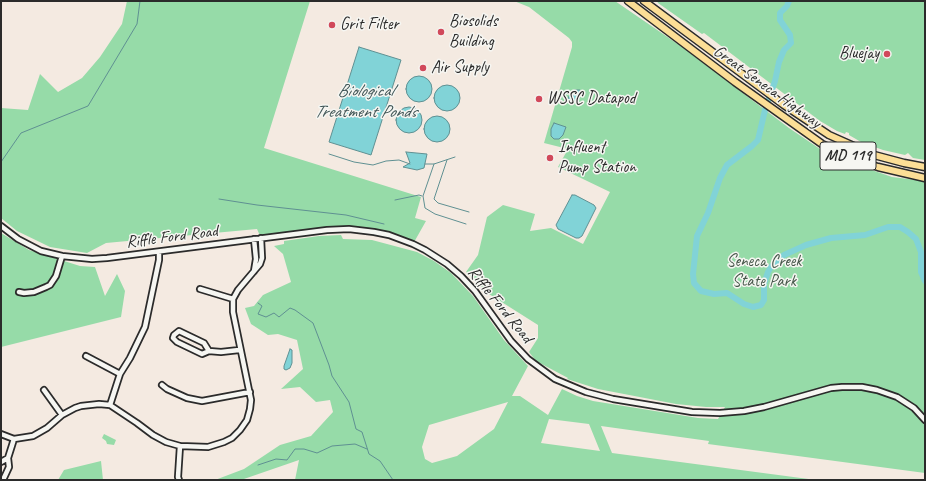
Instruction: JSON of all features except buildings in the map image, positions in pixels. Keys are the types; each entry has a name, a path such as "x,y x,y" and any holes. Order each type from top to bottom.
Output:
{"main road":[{"name":"Great Seneca Highway","path":"628,1 746,90 822,144 855,160 898,173 925,178"},
{"name":"Great Seneca Highway","path":"644,1 784,105 829,135 858,149 887,159 925,167"}],"street":[{"name":"Riffle Ford Road","path":"1,226 18,239 41,251 80,259 107,258 159,252 327,230 362,230 389,235 413,244 435,256 461,276 484,302 511,341 528,359 555,379 596,395 692,412 720,413 744,411 764,407 831,388 857,387 877,390 897,397 914,408 925,420"},
{"path":"1,434 14,439 33,436 41,433 62,414 81,406 99,404 110,405 153,435 166,442 180,446 208,447 232,438 247,420 250,409 250,392 233,312 233,299 238,290 260,264 262,258 261,238"},
{"path":"254,240 256,259 254,272"},
{"path":"110,405 120,374 134,352 145,327 159,260 159,252"},
{"path":"20,292 34,292 50,284 56,276 62,256"},
{"path":"200,289 233,299"},
{"path":"209,351 204,343 181,332 176,332 174,335 173,338 177,342 202,354 209,351 221,352 240,350"},
{"path":"86,356 120,374"},
{"path":"162,385 167,389 187,398 202,401 250,392"},
{"path":"44,390 62,414"},
{"path":"3,480 10,467 8,458 14,439"},
{"path":"179,480 180,446"},
{"path":"1,462 8,458"}],"green space":[{"path":"127,1 310,1 264,148 421,197 415,218 426,221 413,244 402,239 349,229 261,238 257,229 106,243 87,253 50,247 17,231 1,218 1,108 28,110 40,74 58,92 82,78 100,57 122,24"},
{"name":"Seneca Creek State Park","path":"514,1 615,1 682,47 789,128 820,149 846,161 892,177 925,181 925,473 708,444 709,441 601,426 612,453 816,480 295,480 299,460 241,480 215,480 244,469 280,445 311,436 333,412 330,400 316,402 300,387 281,389 303,369 297,340 278,334 268,335 251,324 245,308 254,306 263,295 291,282 283,254 274,246 284,244 284,241 319,236 341,235 343,239 372,240 417,252 434,261 451,273 473,296 504,340 528,366 512,396 520,396 548,415 562,389 593,401 698,418 718,419 725,407 676,404 598,389 567,379 568,378 536,361 529,352 538,338 538,325 489,294 466,272 478,255 487,217 503,205 535,214 530,231 551,228 583,244 610,192 558,167 568,149 544,143 572,47 572,42 569,38 529,7","holes":["508,402 494,429 457,456 432,463 425,459 422,447 429,425","549,419 589,424 600,451 541,443"]},
{"path":"657,1 925,1 925,160 913,158 908,153 905,155 883,150 861,142 849,135 849,133 846,132 845,134 837,131 820,121 704,33 702,34"},
{"path":"1,233 29,250 80,266 95,267 105,296 117,274 125,291 121,317 1,347"},
{"path":"104,434 116,440 114,445 107,444 102,438"},
{"path":"101,461 103,480 58,480 64,470"}],"water":[{"name":"Biological Treatment Ponds","path":"359,47 401,60 371,155 329,142"},
{"path":"419,76 428,80 432,89 428,98 419,102 410,98 406,89 410,80"},
{"path":"447,85 456,89 460,98 456,107 447,111 438,107 434,98 438,89"},
{"path":"575,90 580,90 581,95 577,102 572,103 568,100 569,96"},
{"path":"409,107 418,111 422,120 418,129 409,133 400,129 396,120 400,111"},
{"path":"437,116 446,120 450,129 446,138 437,142 428,138 424,129 428,120"},
{"path":"554,123 566,127 563,135 559,139 554,139 551,136 551,129"},
{"path":"406,152 427,154 424,168 417,170 403,167 410,163"},
{"path":"572,195 575,195 594,205 596,208 582,236 579,238 558,229 556,225"},
{"path":"290,349 292,350 292,363 290,368 286,370 284,369 284,366"}],"waterway":[{"path":"1,162 21,133 88,106 137,24 140,1"},
{"path":"789,1 787,6 780,13 780,20 790,35 791,43 784,50 779,62 758,140 727,165 720,178 708,213 697,236 693,274 694,283 701,291 714,294 727,293 744,304 753,307 761,305 764,300 764,284 768,272 771,267 784,255 806,245 831,238 865,235 888,227 900,227 916,239 921,252 921,272 925,281"},
{"path":"329,154 354,162 373,165 386,161 399,160 410,164"},
{"path":"425,164 434,164 455,157"},
{"path":"447,160 434,199 438,203 469,212"},
{"path":"434,164 423,196 425,208 435,214 466,224"},
{"path":"395,200 419,195 422,196"},
{"path":"219,199 257,205 346,215 384,224"},
{"path":"258,303 262,306 258,314 266,317 274,313 279,317 290,308 313,323 332,376 349,402 356,429 362,432 369,454 380,461 393,480"},
{"path":"258,465 276,459 287,460 295,449 304,449 317,453 332,446 355,444 367,449"}],"place":[{"name":"Grit Filter","path":"332,25"},
{"name":"Biosolids Building","path":"441,32"},
{"name":"Bluejay","path":"887,54"},
{"name":"Air Supply","path":"423,68"},
{"name":"WSSC Datapod","path":"539,99"},
{"name":"Influent Pump Station","path":"550,158"}]}
